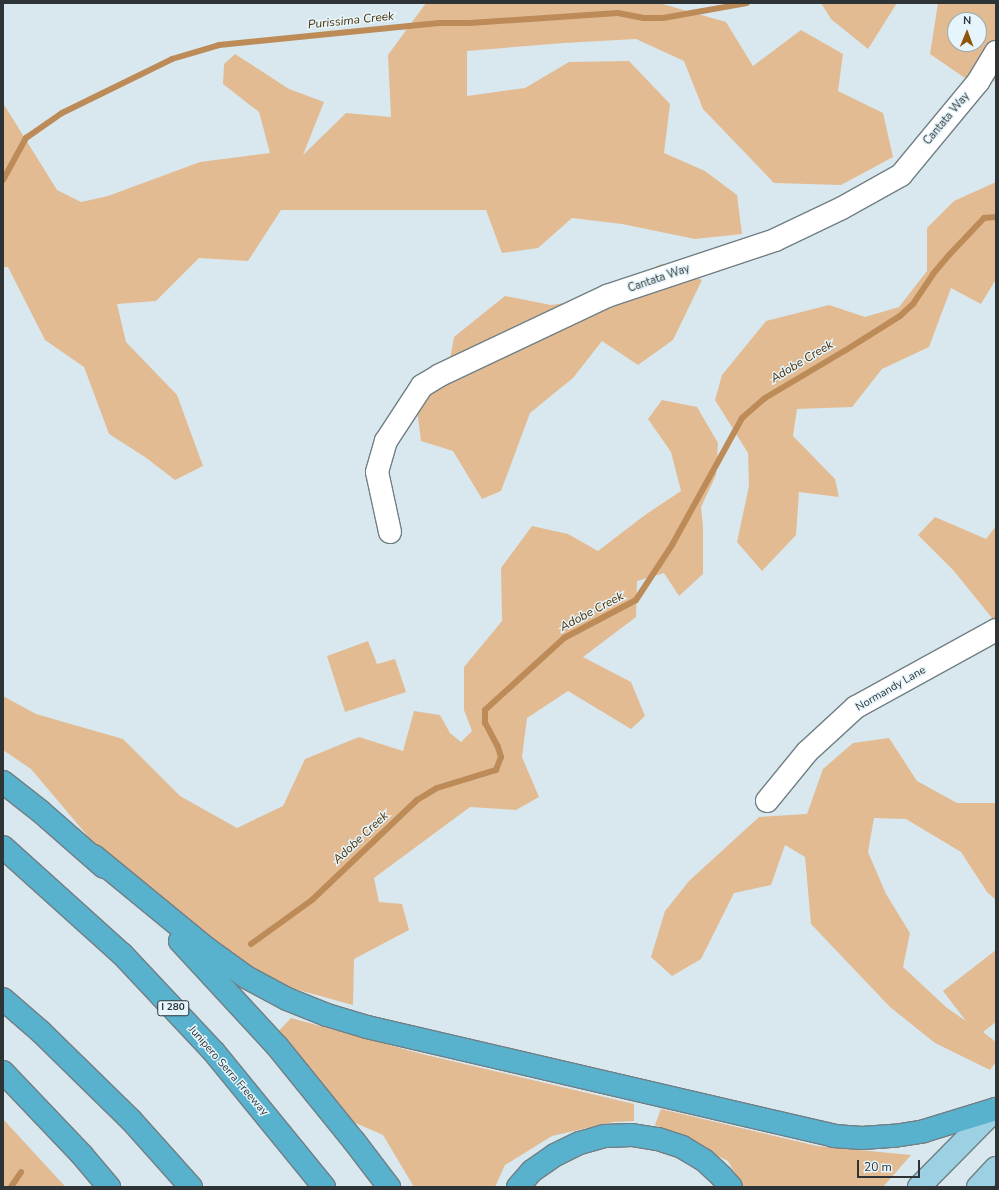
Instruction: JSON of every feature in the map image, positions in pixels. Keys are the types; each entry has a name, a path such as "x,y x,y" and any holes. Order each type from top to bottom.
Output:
{"highway":[{"path":"3,782 206,948 246,977 287,999 327,1016 367,1027 834,1136 862,1138 924,1131 996,1109"},
{"name":"Junipero Serra Freeway","path":"3,847 122,954 214,1052 324,1187"},
{"path":"94,856 195,957 267,1035 354,1141 389,1187"},
{"path":"3,999 41,1032 131,1120 191,1187"},
{"path":"3,1072 82,1155 109,1187"},
{"path":"518,1187 532,1172 555,1155 580,1142 604,1136 632,1135 658,1139 682,1148 704,1160 730,1187"},
{"path":"82,1155 118,1187"}],"main road":[{"path":"919,1187 996,1109"},
{"path":"978,1187 996,1168"}],"street":[{"name":"Cantata Way","path":"390,532 377,472 386,441 422,386 607,296 775,240 842,208 901,175 978,82 996,52"},
{"name":"Normandy Lane","path":"768,801 807,752 856,707 996,630"}],"shaded area":[{"path":"426,3 659,3 726,22 753,66 801,30 843,54 838,91 883,113 893,157 841,185 774,183 703,109 684,61 636,39 467,51 467,96 525,88 569,62 629,61 670,104 664,153 705,171 737,195 742,234 695,239 622,224 572,218 538,248 502,253 486,210 281,210 248,261 199,258 156,301 117,304 126,342 177,395 203,466 175,480 145,457 109,434 84,367 45,340 8,267 3,267 3,103 57,190 81,202 108,196 200,162 270,153 259,112 223,84 224,64 235,54 289,89 324,102 303,155 346,113 391,117 388,55"},
{"path":"821,3 897,3 868,49 831,19"},
{"path":"938,3 996,3 996,81 965,78 930,54"},
{"path":"996,182 996,279 981,304 951,288 929,347 882,369 852,407 797,409 793,436 835,479 839,497 799,492 796,535 762,571 737,542 749,486 748,453 715,400 722,375 766,321 829,305 865,317 899,307 927,271 927,228 954,201"},
{"path":"661,264 702,280 673,340 638,365 602,341 573,378 530,413 501,491 482,499 453,451 421,441 417,410 447,376 454,337 505,296 551,305 600,298"},
{"path":"662,400 697,407 718,443 716,475 701,507 703,527 703,574 679,596 664,573 637,581 636,617 583,657 631,682 645,716 631,729 568,691 527,718 522,757 539,797 516,810 470,807 374,878 379,902 402,904 409,930 354,959 353,1005 269,982 113,866 31,769 3,750 3,696 36,714 123,739 180,796 237,828 283,806 305,759 359,737 403,751 414,711 440,715 450,733 461,742 472,731 464,710 464,667 502,621 501,568 532,526 568,534 598,551 645,515 681,491 671,452 648,419"},
{"path":"935,517 986,539 996,526 996,623 954,571 918,535"},
{"path":"368,641 377,664 395,659 406,692 345,712 327,656"},
{"path":"889,738 917,781 957,803 996,803 996,900 987,892 961,852 906,819 874,818 868,852 886,894 910,933 903,967 947,1008 966,1021 943,991 996,950 996,1022 983,1032 996,1042 996,1062 990,1070 935,1043 890,1007 811,924 805,857 785,845 771,885 734,893 701,959 672,976 651,957 665,911 689,881 759,817 807,814 823,769 853,743"},
{"path":"291,1018 422,1054 634,1104 634,1121 613,1122 552,1136 505,1165 495,1187 414,1187 383,1135 344,1118 276,1034"},
{"path":"661,1109 817,1146 911,1155 883,1187 743,1187 728,1161 655,1125"},
{"path":"3,1119 60,1181 66,1187 3,1187"}],"waterway":[{"name":"Purissima Creek","path":"3,180 26,138 62,113 172,59 219,45 439,23 470,23 618,13 644,18 663,18 747,3"},
{"name":"Adobe Creek","path":"251,944 312,900 417,800 437,788 496,770 501,757 498,747 485,723 485,710 564,638 636,600 672,545 742,418 765,398 900,316 913,304 933,274 949,255 984,218 996,217"},
{"name":"Adobe Creek","path":"11,1187 21,1172"}]}
